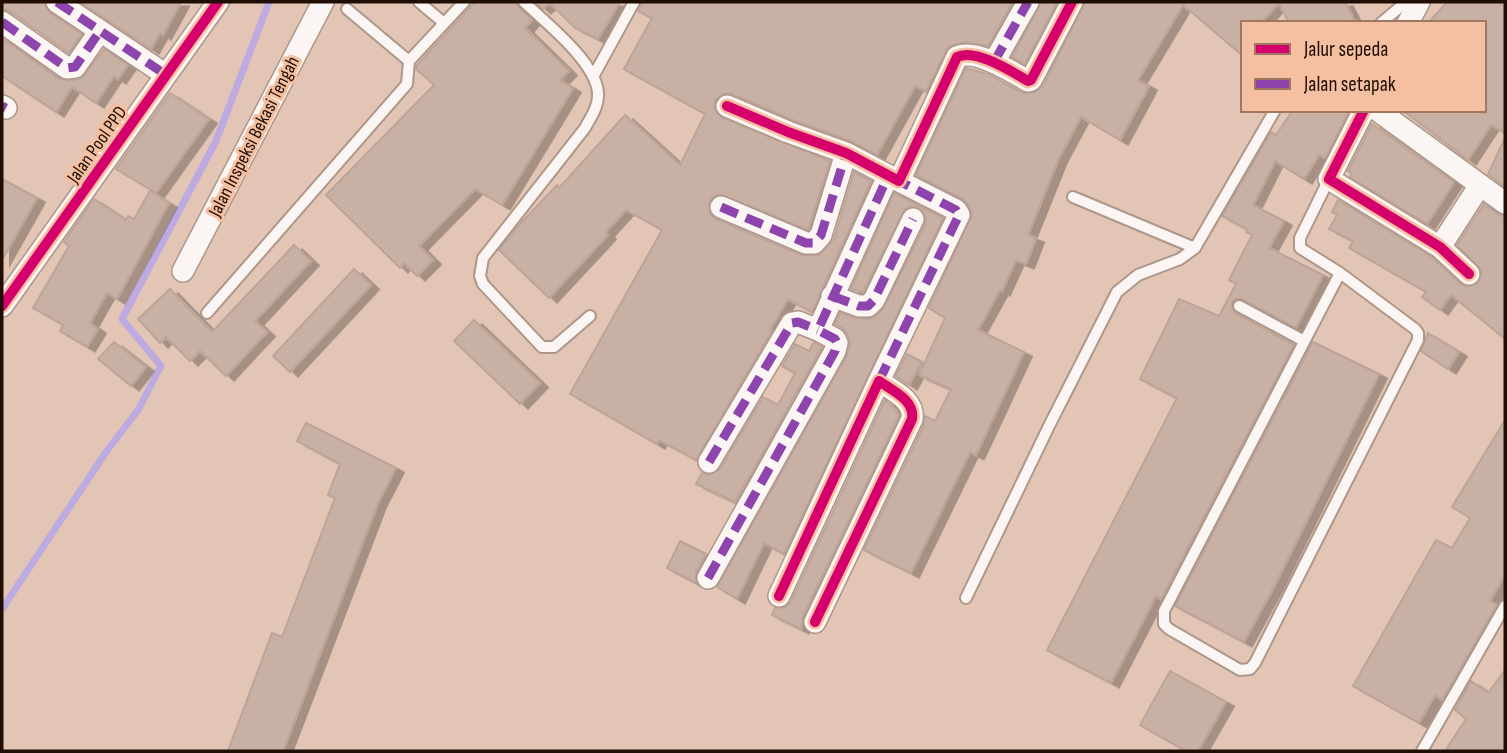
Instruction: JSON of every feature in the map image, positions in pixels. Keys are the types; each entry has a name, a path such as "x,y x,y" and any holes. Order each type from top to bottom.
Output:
{"street":[{"path":"57,2 166,75"},
{"name":"Jalan Pool PPD","path":"2,306 218,2"},
{"name":"Jalan Inspeksi Bekasi Tengah","path":"183,271 323,2"},
{"path":"994,62 1028,2"},
{"path":"818,330 832,296 957,57 966,54 994,62 1031,80 1072,2"},
{"path":"1409,21 1419,2"},
{"path":"2,22 67,68 75,66 100,31"},
{"path":"727,107 846,153 959,215 779,596"},
{"path":"1363,112 1329,178 1440,247 1469,274"},
{"path":"1380,112 1505,203"},
{"path":"721,207 806,243 814,243 821,235 846,153"},
{"path":"1440,247 1480,185"},
{"path":"832,296 859,306 868,306 874,300 913,219"},
{"path":"708,578 835,351 835,339 818,330 792,323 709,462"},
{"path":"815,622 912,419 910,404 879,381"}],"lane":[{"path":"419,2 444,23"},
{"path":"207,313 407,84 409,61 464,2"},
{"path":"524,2 566,42 594,75 599,95 595,111 585,128 484,258 480,276 484,284 542,347 554,347 590,316"},
{"path":"594,75 634,2"},
{"path":"1383,21 1406,2"},
{"path":"347,9 409,61"},
{"path":"966,598 1117,292 1138,275 1180,259 1195,248 1274,112"},
{"path":"1329,178 1299,244 1300,248 1340,273 1415,329 1418,340 1255,663 1250,669 1240,670 1169,629 1164,624 1164,611 1340,273"},
{"path":"1073,197 1195,248"},
{"path":"1239,306 1304,341"},
{"path":"1422,751 1505,606"}],"building":[{"path":"2,2 44,2 49,12 82,34 69,53 10,11 2,9"},
{"path":"80,2 181,2 163,35 160,33 151,49"},
{"path":"475,2 516,2 532,20 525,28 569,71 560,80 573,88 502,205 475,189 419,246 433,260 417,276 404,263 400,268 326,195 434,85 416,69 417,65"},
{"path":"535,2 620,2 598,39 575,28 550,3 543,9"},
{"path":"642,2 1013,2 988,46 965,42 948,47 926,91 915,86 877,155 851,141 732,94 725,93 715,100 714,108 722,118 830,161 808,230 720,194 713,197 709,203 710,214 716,219 801,255 819,255 834,239 854,172 871,181 812,312 788,299 696,460 659,440 657,444 570,394 662,230 626,210 606,232 608,235 549,298 499,250 519,225 557,185 559,188 625,115 680,165 705,114 624,69 652,18 638,11"},
{"path":"1041,2 1057,2 1025,64 1012,57"},
{"path":"1085,2 1345,2 1355,21 1288,21 1279,3 1263,21 1241,21 1241,54 1183,5 1138,80 1149,86 1120,140 1081,117 1059,158 1028,235 1036,238 1026,264 1016,260 1002,291 1000,290 978,330 1024,352 976,455 970,452 911,573 864,550 924,425 925,416 935,421 951,389 919,375 945,318 929,308 972,215 963,199 916,175 966,68 988,74 1022,93 1035,92 1043,86"},
{"path":"1447,2 1505,2 1505,133 1491,125 1468,160 1405,112 1486,112 1486,21 1430,21"},
{"path":"2,38 59,79 68,81 82,78 104,49 128,65 118,79 114,76 96,103 72,87 56,112 2,76"},
{"path":"170,93 209,119 156,193 116,169"},
{"path":"1292,112 1348,112 1325,158 1319,155 1304,179 1275,161 1253,205 1284,221 1269,248 1323,275 1296,328 1242,299 1235,299 1232,303 1235,313 1294,345 1161,599 1156,596 1111,683 1047,650 1177,398 1140,379 1179,299 1219,316 1236,284 1229,280 1252,235 1246,232 1247,229 1222,216 1271,132 1276,135"},
{"path":"1372,124 1454,182 1427,224 1350,177 1352,173 1348,171"},
{"path":"1505,138 1505,187 1488,174"},
{"path":"2,179 37,198 2,260"},
{"path":"150,191 169,203 117,299 107,293 90,323 98,329 87,347 60,331 63,325 33,308 69,246 64,242 94,199 126,220 128,216 134,219"},
{"path":"894,193 943,218 784,554 764,543 737,599 717,587 846,357 850,346 849,337 835,324 840,313 868,319 883,309 925,225 926,217 919,208 911,206 905,209 863,292 851,289"},
{"path":"1338,200 1432,257 1460,284 1467,287 1478,283 1482,271 1457,245 1484,204 1497,214 1505,216 1505,339 1451,295 1440,310 1422,297 1426,292 1349,248 1353,241 1329,229 1337,215 1332,212"},
{"path":"294,245 311,261 255,321 267,332 226,376 200,351 190,361 166,337 160,343 138,319 170,289 212,332"},
{"path":"354,269 371,285 290,372 273,356"},
{"path":"474,320 540,383 520,404 454,341"},
{"path":"1428,333 1459,352 1448,369 1421,351"},
{"path":"114,342 146,367 131,386 98,359"},
{"path":"814,342 822,347 735,502 696,484 702,473 709,475 720,469 763,397 778,405 795,373 782,366 795,344 809,351"},
{"path":"1313,342 1379,374 1244,642 1175,606"},
{"path":"907,354 922,362 909,385 896,376"},
{"path":"885,400 899,416 803,616 801,629 772,615 775,608 786,607 791,602"},
{"path":"1505,420 1505,575 1490,601 1497,605 1442,700 1435,695 1419,723 1353,686 1436,540 1452,548 1470,518 1452,507"},
{"path":"306,423 396,468 378,503 283,751 228,751 272,633 282,637 335,498 328,495 340,464 297,441"},
{"path":"680,541 706,554 696,572 696,583 667,568"},
{"path":"1505,670 1505,751 1445,751 1466,719 1455,710 1471,681 1488,693"},
{"path":"1170,671 1226,702 1198,751 1186,751 1140,725"}],"waterway":[{"path":"2,609 106,452 138,410 161,366 122,319 216,141 269,2"}],"marked path":[{"path":"57,2 166,75"},
{"path":"994,62 1028,2"},
{"path":"2,22 67,68 75,67 100,31"},
{"path":"2,106 6,108"},
{"path":"721,207 806,243 814,243 821,235 846,153"},
{"path":"708,578 835,351 835,339 818,330 888,176"},
{"path":"879,381 959,215 956,210 899,181"},
{"path":"832,296 859,306 868,306 874,300 913,219"},
{"path":"709,462 792,323 798,322 818,330"}],"cycle path":[{"path":"2,306 218,2"},
{"path":"727,106 846,153 899,181 957,57 965,55 983,58 1028,81 1031,80 1072,2"},
{"path":"1363,112 1329,179 1440,247 1469,274"},
{"path":"779,596 879,381 907,401 912,419 815,622"}]}
